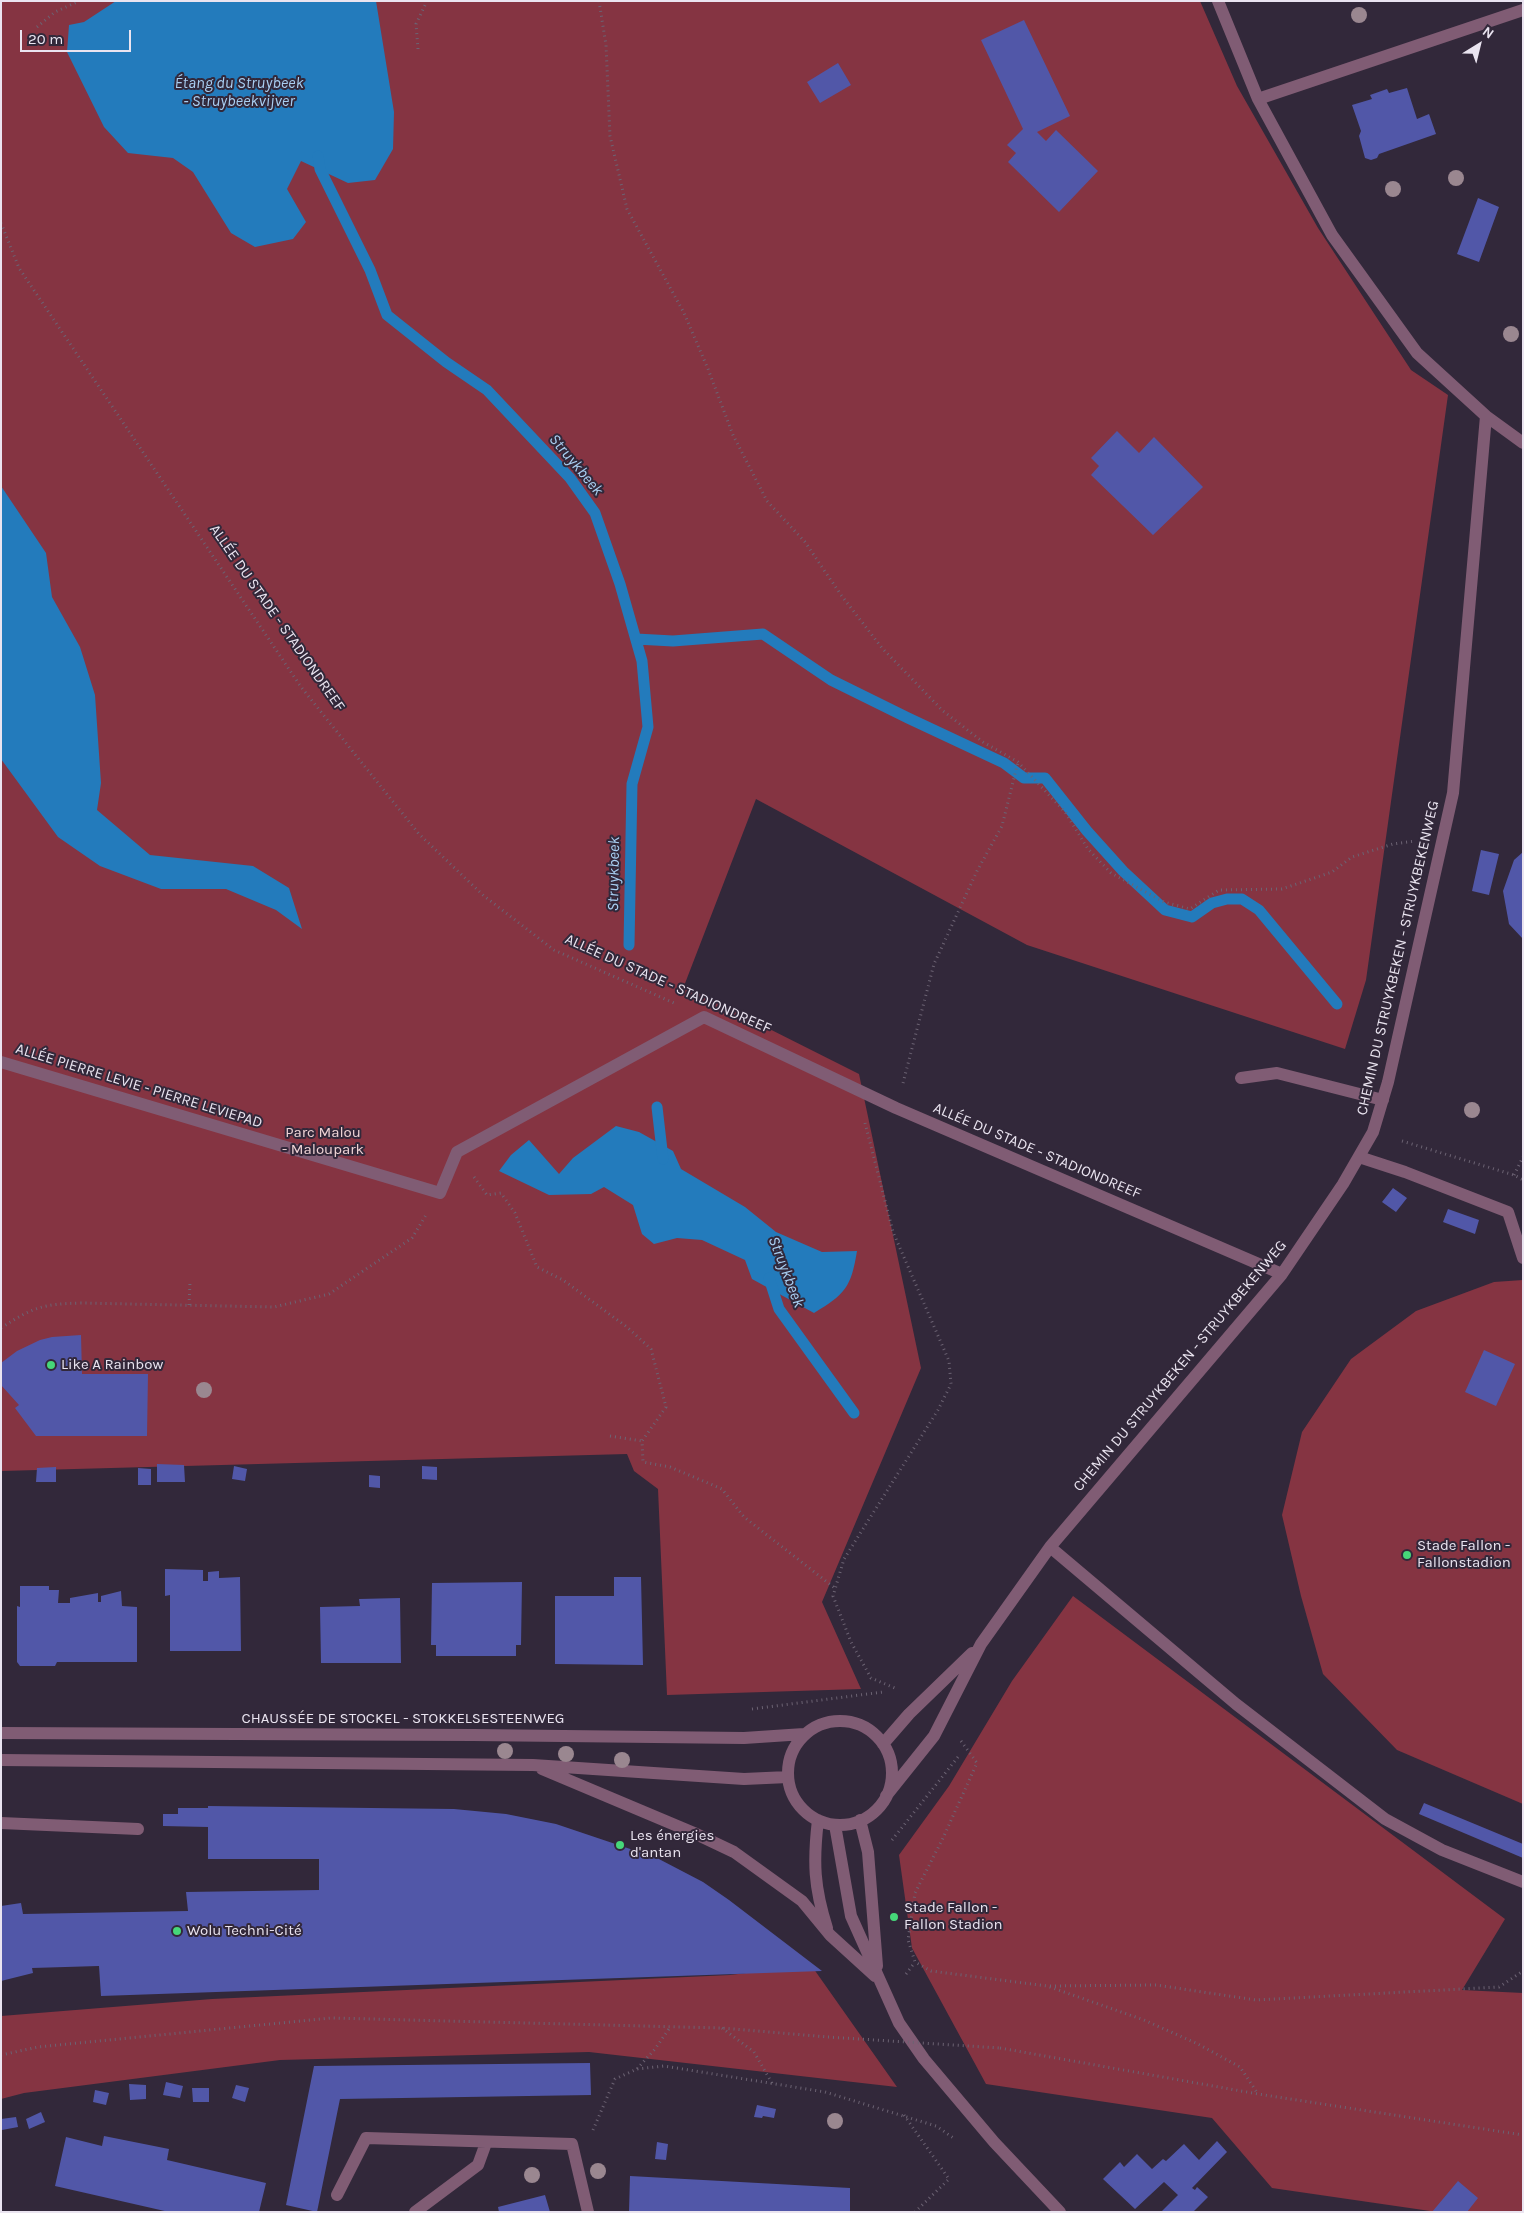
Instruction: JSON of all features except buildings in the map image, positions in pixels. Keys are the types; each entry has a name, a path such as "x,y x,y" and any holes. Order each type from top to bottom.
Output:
{"street":[{"path":"1218,1 1258,99 1332,234 1417,353 1486,416 1523,443"},
{"path":"1258,99 1523,10"},
{"name":"CHEMIN DU STRUYKBEKEN - STRUYKBEKENWEG","path":"886,1796 934,1736 982,1644 1050,1547 1282,1274 1343,1184 1373,1132 1383,1100 1454,793 1486,416"},
{"path":"440,1193 456,1152 704,1017"},
{"name":"ALLÉE DU STADE - STADIONDREEF","path":"704,1017 896,1108 1282,1274"},
{"name":"ALLÉE PIERRE LEVIE - PIERRE LEVIEPAD","path":"1,1062 440,1193"},
{"path":"1241,1078 1277,1073 1383,1100"},
{"path":"1359,1157 1405,1172 1508,1212 1523,1258"},
{"path":"1050,1547 1236,1704 1385,1819 1442,1850 1523,1882"},
{"name":"CHEMIN DU STRUYKBEKEN - STRUYKBEKENWEG","path":"883,1744 909,1714 982,1644"},
{"name":"CHAUSSÉE DE STOCKEL - STOKKELSESTEENWEG","path":"1,1733 472,1734 744,1738 804,1734 823,1723 846,1721 867,1728 883,1744"},
{"path":"804,1734 791,1754 788,1777 792,1795 803,1809 818,1820 835,1825 860,1820 875,1811 886,1796 891,1779 890,1761 883,1744"},
{"path":"1,1760 533,1765 744,1779 788,1777"},
{"path":"533,1765 694,1833 734,1852 802,1901 830,1935 878,1979"},
{"path":"818,1820 813,1857 819,1902 830,1935"},
{"path":"860,1820 868,1852 878,1979"},
{"path":"1,1823 138,1829"},
{"path":"835,1825 851,1916 899,2023 924,2059 994,2142 1060,2212"},
{"path":"337,2195 366,2138 486,2143 572,2144 588,2212"},
{"path":"415,2212 478,2165 486,2143"}],"path":[{"path":"37,27 55,12 79,1"},
{"path":"418,49 416,24 428,1"},
{"path":"599,1 606,45 610,136 627,209 684,313 708,369 733,436 767,501 804,542 841,595 882,648 943,711 983,742 1018,762 1065,812 1088,849 1111,873 1164,902 1190,909 1218,890 1282,889 1332,872 1352,857 1393,844 1443,837"},
{"name":"ALLÉE DU STADE - STADIONDREEF","path":"1,223 19,268 301,687 419,834 484,896 554,950 704,1017"},
{"path":"896,1108 934,964 977,871 1002,826 1018,762"},
{"path":"856,1089 893,1232 949,1361 950,1384 938,1410 844,1559 833,1596 851,1642 871,1678"},
{"path":"1373,1132 1514,1174 1523,1180"},
{"path":"456,1152 487,1195 500,1193 515,1213 537,1267 563,1280 626,1326 651,1350 666,1407 642,1441 643,1462 670,1468 722,1489 744,1517 836,1589"},
{"path":"1514,1174 1523,1157"},
{"path":"1,1328 18,1316 49,1304 81,1302 274,1308 329,1294 412,1238 440,1193"},
{"path":"189,1305 190,1282"},
{"path":"610,1436 642,1441"},
{"path":"744,1710 883,1692"},
{"path":"890,1842 958,1758"},
{"path":"977,1763 943,1838 915,1893 908,1940 915,1962 931,1971 1047,1986 1156,1985 1256,2000 1499,1987 1523,1972"},
{"path":"906,1975 915,1962"},
{"path":"1047,1986 1144,2020 1198,2044 1240,2067 1258,2094"},
{"path":"1,2055 38,2047 330,2018 722,2028 1000,2048 1258,2094 1523,2136"},
{"path":"637,2069 655,2049 671,2026"},
{"path":"722,2028 754,2052 773,2085"},
{"path":"572,2144 590,2137 615,2079 637,2069 664,2066 825,2092 936,2126 957,2140"},
{"path":"904,2115 949,2179 914,2212"},
{"path":"919,2207 924,2212"}],"green space":[{"name":"Parc Malou - Maloupark","path":"1,1 1200,1 1237,86 1318,228 1411,370 1448,395 1366,980 1345,1049 1027,945 756,799 684,986 859,1074 921,1368 822,1602 861,1689 667,1695 658,1489 634,1471 627,1454 1,1471"},
{"name":"Stade Fallon - Fallonstadion","path":"1523,1280 1523,1804 1397,1750 1323,1674 1301,1596 1282,1515 1302,1432 1351,1359 1416,1311 1494,1282"},
{"path":"1073,1596 1505,1919 1462,1990 1523,1993 1523,2212 1437,2212 1272,2188 1212,2118 986,2084 912,1948 899,1855 949,1786 1012,1681"},
{"path":"811,1965 897,2087 589,2052 280,2060 24,2093 1,2099 1,2016 212,1999 730,1975"}],"water":[{"name":"Étang du Struybeek - Struybeekvijver","path":"116,1 376,1 394,112 393,149 375,180 348,183 301,161 287,189 306,222 293,239 255,247 231,233 193,172 173,158 128,153 104,127 67,52 69,25 84,22"},
{"path":"1,486 46,553 52,597 80,647 95,695 101,783 97,810 150,855 253,866 289,888 302,929 276,910 226,889 161,889 100,866 58,837 1,759"},
{"path":"616,1126 639,1132 673,1151 681,1169 745,1207 776,1232 822,1252 857,1251 852,1274 845,1289 840,1295 814,1313 752,1279 745,1260 702,1240 677,1238 654,1244 642,1234 633,1205 604,1187 591,1194 549,1195 499,1171 511,1155 529,1140 559,1174 573,1158"}],"waterway":[{"name":"Struykbeek","path":"318,156 320,169 370,270 387,315 446,362 487,390 570,478 595,513 620,584 642,661 648,727 632,784 629,945"},
{"path":"636,639 673,641 763,634 831,680 1004,763 1024,778 1045,778 1087,831 1123,871 1165,910 1192,917 1212,903 1227,899 1242,899 1259,910 1337,1004"},
{"name":"Struykbeek","path":"657,1107 663,1159"},
{"name":"Struykbeek","path":"769,1278 779,1309 854,1413"}],"place":[{"name":"Like A Rainbow","path":"51,1365"},
{"name":"Stade Fallon - Fallonstadion","path":"1407,1555"},
{"name":"Les énergies d'antan","path":"620,1845"},
{"name":"Stade Fallon - Fallon Stadion","path":"894,1917"},
{"name":"Wolu Techni-Cité","path":"177,1931"}]}
